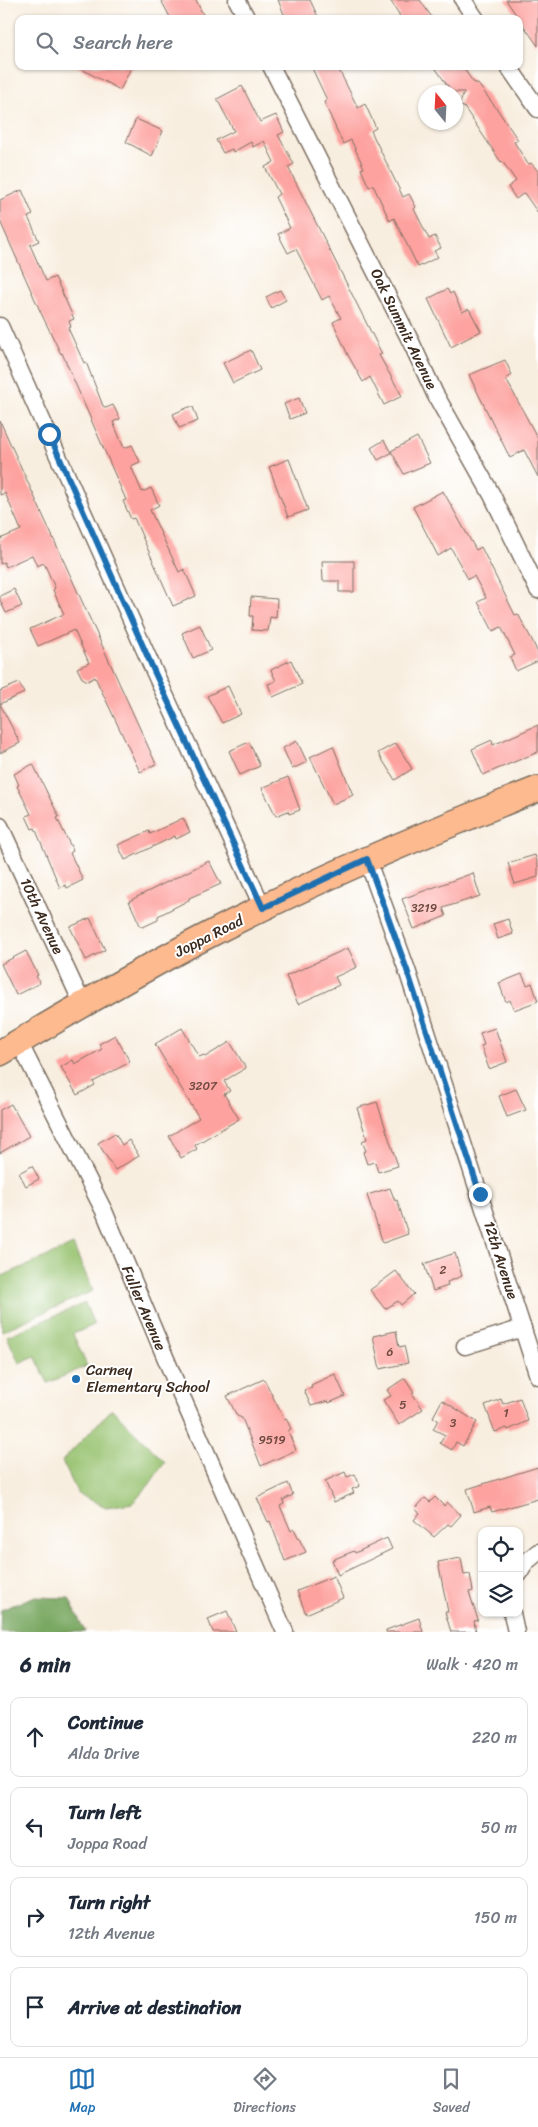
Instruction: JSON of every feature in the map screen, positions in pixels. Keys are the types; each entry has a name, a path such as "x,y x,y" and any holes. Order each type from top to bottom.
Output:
{"main road":[{"name":"Joppa Road","path":"10,1048 196,941 263,908 367,859 538,789"}],"street":[{"path":"237,0 245,15"},
{"path":"463,0 473,15"},
{"name":"Oak Summit Avenue","path":"274,70 411,342 435,394 492,495 538,590"},
{"path":"511,70 538,109"},
{"path":"0,326 150,662 263,908"},
{"name":"10th Avenue","path":"0,826 83,1005"},
{"name":"12th Avenue","path":"367,859 408,976 538,1376"},
{"name":"Fuller Avenue","path":"10,1048 104,1211 179,1390 285,1632"},
{"path":"465,1346 523,1328"},
{"path":"520,1572 526,1562 538,1552"},
{"path":"513,1617 516,1632"}],"green space":[{"path":"73,1245 93,1291 2,1331 0,1277"},
{"path":"85,1303 94,1325 73,1334 87,1366 48,1383 35,1356 19,1363 7,1336"},
{"path":"112,1409 165,1462 149,1485 133,1503 106,1507 78,1494 62,1461"},
{"path":"33,1597 69,1598 85,1632 0,1632 1,1610"}],"building":[{"path":"161,0 196,0 203,15 169,15"},
{"path":"278,0 310,0 317,15 284,15"},
{"path":"390,0 420,0 430,15 399,15"},
{"path":"506,0 538,0 538,46 523,25 523,15 516,15"},
{"path":"83,70 130,70 120,90"},
{"path":"313,70 339,70 358,108 365,104 376,128 371,131 403,197 409,194 416,207 414,209 429,239 435,236 441,248 434,251 438,257 418,267 394,218 390,221 373,185 369,187 361,169 364,168 351,140 343,144 324,102 327,100"},
{"path":"437,70 465,70 497,109 518,140 514,142 528,164 531,163 538,171 538,213 524,193 516,199 508,187 516,181 463,107 463,85 447,85"},
{"path":"242,86 260,122 276,115 284,132 278,135 294,164 288,167 382,354 379,355 402,396 384,405 370,377 363,382 348,355 333,322 341,318 329,296 322,300 296,249 288,253 278,234 290,228 275,197 279,194 265,167 274,162 264,141 253,147 251,142 233,152 232,149 223,153 216,140 234,131 217,99"},
{"path":"136,119 163,131 152,156 126,142"},
{"path":"22,190 33,215 28,217 39,241 30,245 46,281 55,277 74,319 69,321 71,327 68,328 84,363 86,362 103,406 106,408 113,405 120,419 113,422 124,448 132,445 140,462 131,466 142,492 151,488 159,505 150,510 179,572 184,569 196,596 173,606 134,518 131,519 123,501 126,500 62,353 41,313 0,221 0,200"},
{"path":"447,289 450,294 453,292 462,312 469,309 481,331 451,347 428,299"},
{"path":"280,290 286,300 271,308 266,297"},
{"path":"251,350 260,370 233,383 223,363"},
{"path":"505,360 512,375 506,379 538,439 538,477 524,450 510,458 469,375"},
{"path":"299,398 305,413 290,419 284,404"},
{"path":"193,407 198,421 179,428 173,414"},
{"path":"0,421 156,764 140,772 95,677 88,681 82,678 77,668 89,663 74,630 38,646 30,629 64,614 44,563 37,566 32,555 6,567 4,562 0,564 0,539 21,530 5,493 0,495"},
{"path":"417,437 430,463 404,474 391,451"},
{"path":"384,440 391,453 378,460 371,448"},
{"path":"289,459 308,510 288,517 269,467"},
{"path":"443,491 476,550 481,547 515,615 518,614 532,640 538,653 538,661 516,671 510,657 515,655 501,627 493,631 478,602 486,598 474,576 468,579 451,548 438,556 413,507"},
{"path":"322,561 354,561 354,592 339,592 339,581 323,581"},
{"path":"14,589 22,606 6,613 0,596"},
{"path":"251,597 277,599 276,618 270,617 268,631 252,630 253,616 250,616"},
{"path":"200,625 211,650 193,658 182,633"},
{"path":"291,660 302,684 273,697 268,684 276,681 271,670"},
{"path":"19,683 24,693 0,704 0,691"},
{"path":"228,686 241,714 222,723 207,696"},
{"path":"0,704 20,743 0,753"},
{"path":"538,725 538,752 483,775 472,749 492,740 493,745"},
{"path":"297,741 307,762 292,769 283,748"},
{"path":"249,742 260,766 240,775 229,751"},
{"path":"396,743 412,769 395,780 378,753"},
{"path":"333,746 353,795 333,804 310,757"},
{"path":"33,764 59,817 57,818 73,851 70,853 83,880 67,888 65,885 60,888 35,828 32,829 26,816 31,814 17,786 19,785 14,774"},
{"path":"288,777 300,810 289,814 288,811 276,816 262,788"},
{"path":"183,818 190,832 176,839 175,836 125,860 118,845 149,831 150,834"},
{"path":"535,855 538,865 538,877 515,884 508,863"},
{"path":"209,861 221,884 189,898 189,900 158,916 158,920 143,927 140,925 129,901"},
{"path":"473,873 480,896 443,908 446,916 414,929 402,899"},
{"path":"90,918 105,950 86,960 70,927"},
{"path":"508,919 513,934 498,939 493,924"},
{"path":"348,948 357,967 335,977 339,985 298,1004 286,976"},
{"path":"26,951 40,983 16,995 1,964"},
{"path":"522,974 527,985 532,983 538,1001 514,1010 510,1000 506,1002 499,983"},
{"path":"182,1028 199,1057 204,1055 205,1057 230,1042 246,1068 224,1081 230,1091 224,1094 239,1119 195,1145 197,1149 181,1158 169,1136 199,1118 155,1044"},
{"path":"495,1028 507,1062 489,1069 481,1046 484,1045 480,1033"},
{"path":"115,1035 130,1062 93,1082 95,1085 77,1095 61,1067 73,1060 75,1064 102,1049 99,1044"},
{"path":"516,1089 526,1110 507,1117 499,1096"},
{"path":"377,1102 398,1166 378,1172 375,1162 367,1164 363,1152 366,1151 362,1141 367,1139 357,1108"},
{"path":"11,1104 29,1136 0,1153 0,1110"},
{"path":"115,1133 122,1145 129,1140 139,1156 115,1170 98,1143"},
{"path":"32,1166 39,1179 26,1186 19,1173"},
{"path":"390,1188 395,1201 397,1200 408,1234 383,1243 367,1195"},
{"path":"455,1253 462,1276 447,1282 448,1286 433,1291 424,1264"},
{"path":"396,1271 414,1294 401,1305 398,1301 385,1309 370,1290"},
{"path":"396,1331 399,1347 404,1346 408,1363 380,1369 373,1336"},
{"path":"335,1374 345,1396 329,1403 328,1401 311,1406 304,1390 312,1388 311,1385"},
{"path":"405,1378 423,1409 399,1425 383,1400 391,1396 387,1390"},
{"path":"264,1379 291,1429 288,1431 296,1450 261,1466 242,1418 237,1416 227,1396"},
{"path":"520,1398 528,1421 508,1430 507,1428 495,1432 485,1405 501,1399 503,1404"},
{"path":"442,1400 477,1422 463,1446 456,1442 452,1450 440,1443 445,1435 433,1429 438,1420 433,1417"},
{"path":"538,1467 538,1499 492,1512 490,1507 474,1512 467,1489"},
{"path":"345,1472 347,1477 355,1474 360,1486 352,1489 354,1493 334,1502 325,1481"},
{"path":"288,1483 293,1495 283,1500 284,1504 280,1506 291,1531 294,1529 306,1552 285,1561 270,1521 268,1522 257,1498"},
{"path":"435,1497 444,1506 447,1502 461,1515 451,1526 448,1524 434,1537 414,1520 420,1513 415,1509 425,1498 430,1502"},
{"path":"387,1538 392,1549 338,1575 332,1560 354,1551 355,1553"},
{"path":"461,1558 464,1575 470,1574 473,1591 469,1592 478,1620 474,1621 476,1632 451,1632 445,1612 448,1612 438,1562"},
{"path":"334,1576 343,1598 306,1614 297,1591"},
{"path":"227,1611 236,1632 213,1632 208,1619"},
{"path":"419,1618 423,1632 386,1632 386,1630"}],"place":[{"name":"Carney Elementary School","path":"76,1379"}],"route":[{"path":"49,434 154,671 263,908 367,859 407,970 480,1194"}]}
